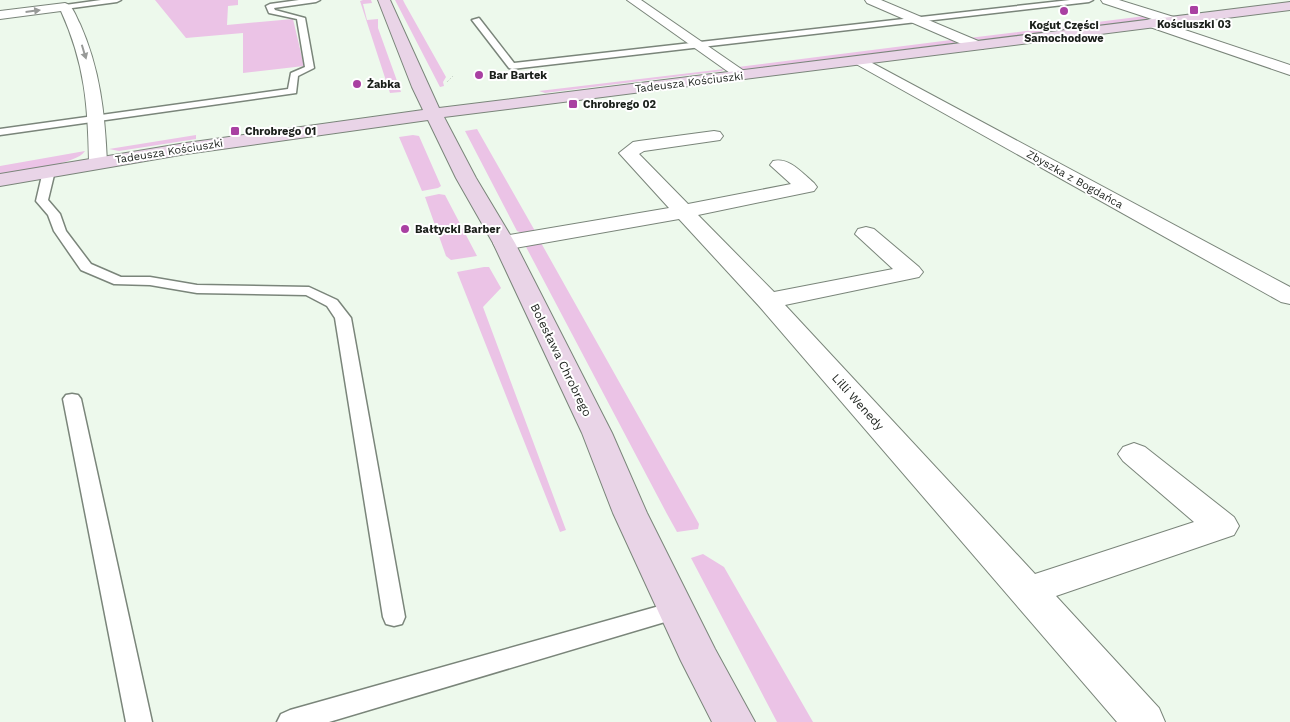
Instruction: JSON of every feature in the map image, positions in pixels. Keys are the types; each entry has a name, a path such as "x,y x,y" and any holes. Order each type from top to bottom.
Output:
{"street":[{"name":"Bolesława Chrobrego","path":"384,0 399,34 404,53 466,178 504,243 597,432 630,513 701,661 734,722"},
{"path":"634,0 742,75"},
{"path":"871,0 978,46"},
{"path":"1107,0 1172,21"},
{"name":"Tadeusza Kościuszki","path":"0,180 195,147 434,114 1290,6"},
{"path":"0,15 65,7 79,36 92,78 98,162"},
{"path":"1152,23 1290,70"},
{"name":"Zbyszka z Bogdańca","path":"861,61 1290,297"},
{"name":"Lilli Wenedy","path":"714,136 639,146 628,153 768,301 1144,722"},
{"path":"504,243 684,212 807,187 780,165"},
{"path":"768,301 911,272 866,234"},
{"path":"1027,591 1222,526 1134,454"}],"lane":[{"path":"65,7 117,0"},
{"path":"0,132 97,127 293,91 294,75 310,68 301,18 272,11 270,6 316,0"},
{"path":"476,20 512,66 1090,0"},
{"path":"49,171 42,201 54,214 60,231 86,266 119,281 150,281 197,289 309,291 332,303 343,318 394,617"},
{"path":"72,399 140,722"},
{"path":"290,722 677,610"}],"shaded area":[{"path":"155,0 238,0 238,5 228,6 227,25 293,19 304,66 243,73 243,33 186,38"},
{"path":"371,0 372,3 363,4 367,20 378,19 378,28 401,92 390,93 360,1"},
{"path":"395,0 403,0 446,77 443,82 444,86 440,87"},
{"path":"1145,16 1152,19 982,40 969,38"},
{"path":"951,40 956,43 745,70 738,67"},
{"path":"724,69 722,71 545,93 539,91"},
{"path":"477,129 535,231 522,233 517,231 465,131"},
{"path":"196,135 196,139 119,151 109,149"},
{"path":"419,136 441,186 438,188 422,191 399,137"},
{"path":"85,151 80,156 59,164 0,174 0,166"},
{"path":"439,194 445,195 477,256 451,260 446,256 425,197"},
{"path":"540,241 699,524 698,529 677,532 667,514 525,245"},
{"path":"489,267 501,288 483,307 566,530 560,532 457,272"},
{"path":"703,554 724,567 813,722 777,722 691,558"}],"place":[{"name":"Kościuszki 03","path":"1194,10"},
{"name":"Kogut Części Samochodowe","path":"1064,11"},
{"name":"Bar Bartek","path":"479,75"},
{"name":"Żabka","path":"357,84"},
{"name":"Chrobrego 02","path":"573,104"},
{"name":"Chrobrego 01","path":"235,131"},
{"name":"Bałtycki Barber","path":"405,229"}]}
